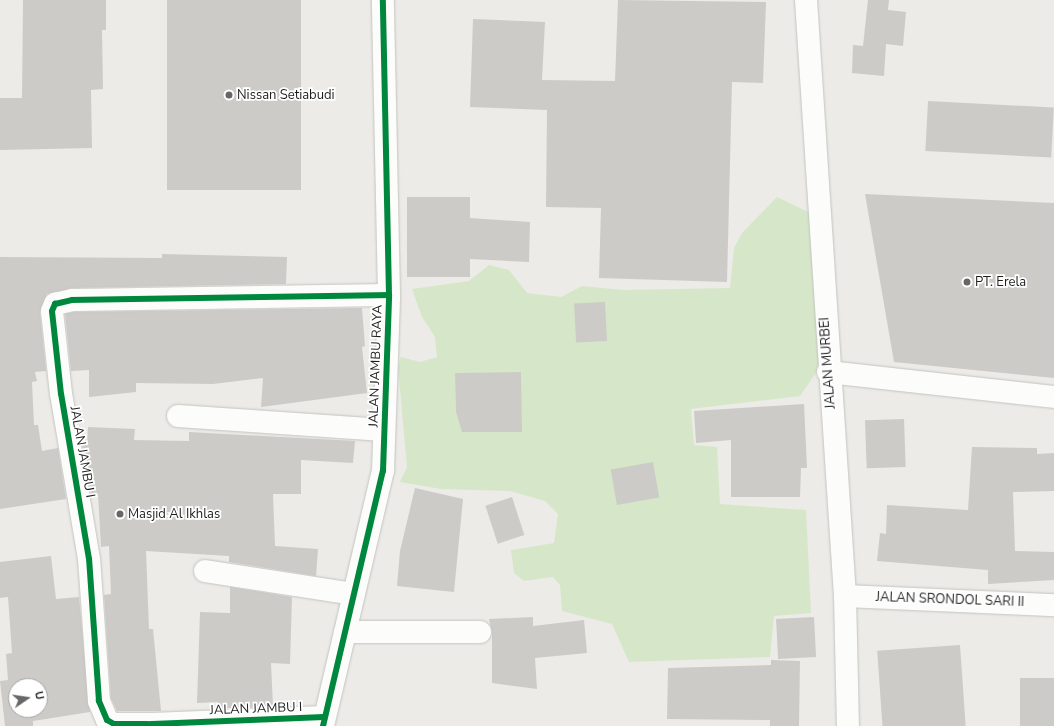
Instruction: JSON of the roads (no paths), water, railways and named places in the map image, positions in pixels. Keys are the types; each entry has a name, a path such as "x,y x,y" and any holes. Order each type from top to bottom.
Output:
{"street":[{"name":"JALAN JAMBU RAYA","path":"323,722 353,594 376,508 384,430 390,295 383,0"},
{"name":"JALAN MURBEI","path":"806,0 828,372 845,596 848,726"},
{"name":"JALAN JAMBU I","path":"323,722 114,724 107,720 99,701 89,559 61,394 52,311 55,304 72,300 390,295"},
{"path":"828,372 1054,397"},
{"path":"178,416 384,430"},
{"path":"205,571 353,594"},
{"name":"JALAN SRONDOL SARI II","path":"845,596 1054,605"},
{"path":"345,632 480,632"}],"place":[{"name":"Nissan Setiabudi","path":"229,95"},
{"name":"PT. Erela","path":"967,282"},
{"name":"Masjid Al Ikhlas","path":"120,514"}]}
